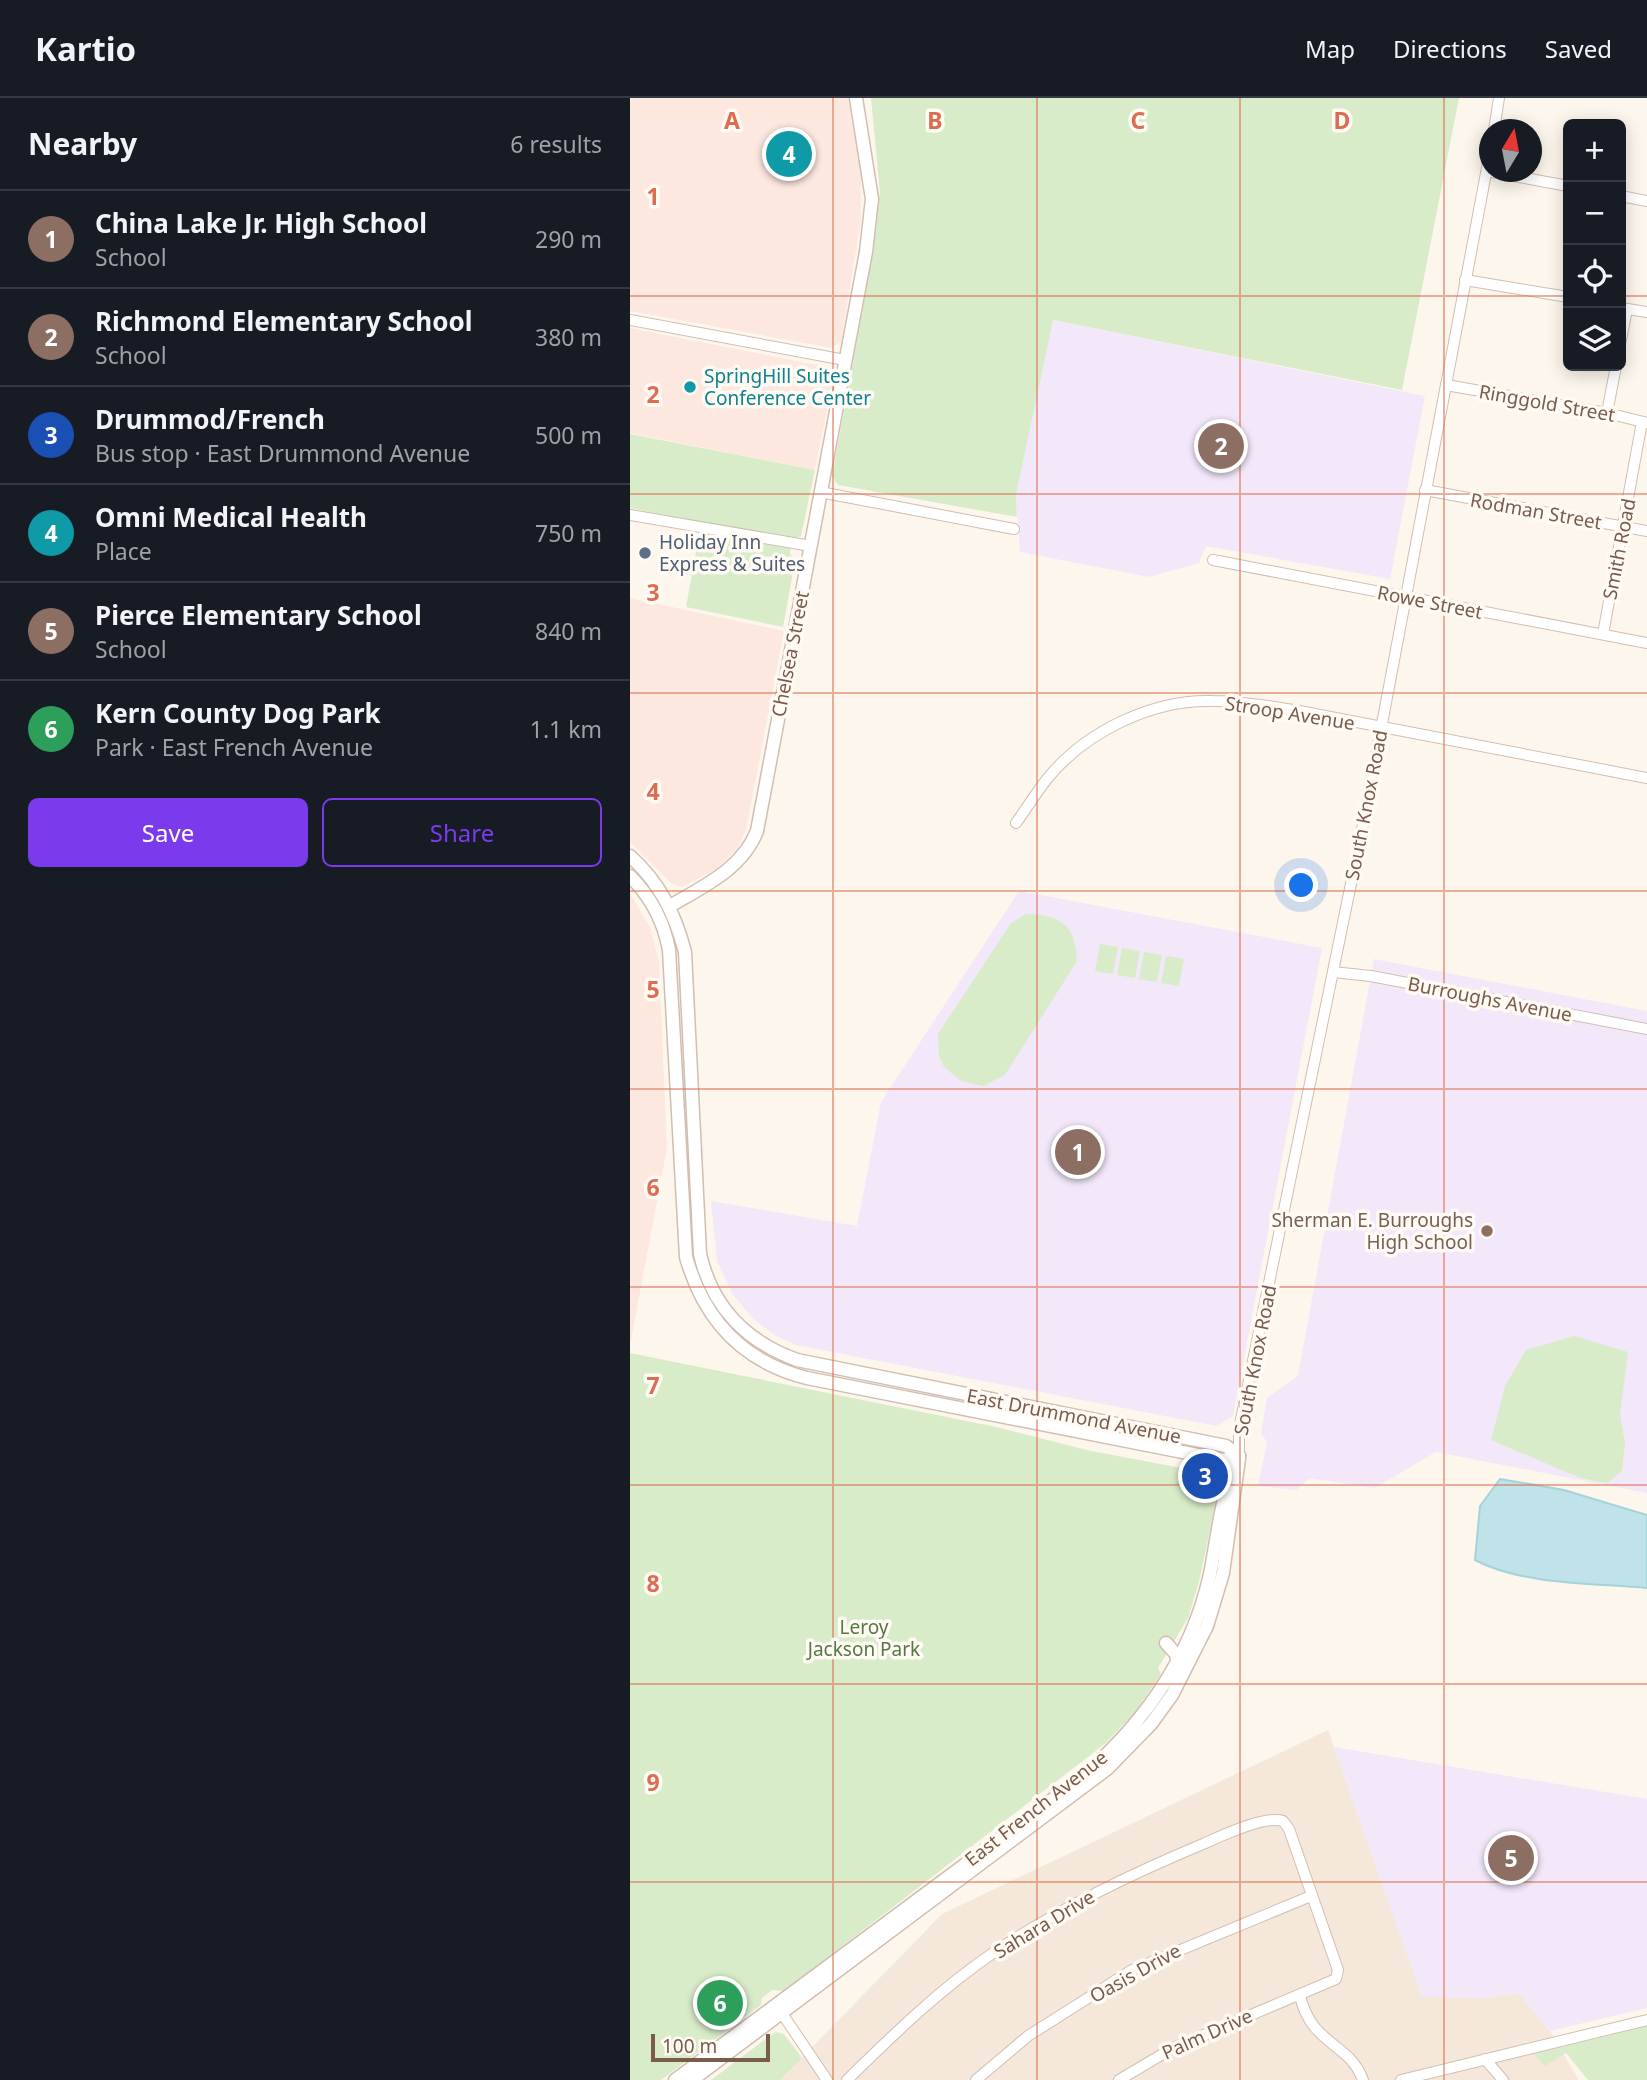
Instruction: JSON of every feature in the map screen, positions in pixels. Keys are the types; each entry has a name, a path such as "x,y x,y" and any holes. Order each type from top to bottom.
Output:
{"street":[{"name":"Chelsea Street","path":"656,912 732,868 752,843 757,831 866,252 872,199 856,98"},
{"path":"1496,119 1499,98"},
{"path":"1542,181 1563,185"},
{"name":"South Knox Road","path":"1239,1456 1240,1429 1334,972 1465,280 1487,182"},
{"path":"1626,197 1647,201"},
{"path":"1465,280 1563,297"},
{"path":"1626,308 1647,312"},
{"path":"630,320 845,360"},
{"path":"1607,413 1615,371"},
{"name":"Ringgold Street","path":"1446,385 1645,422"},
{"name":"Smith Road","path":"1603,634 1645,422"},
{"name":"Rodman Street","path":"1425,491 1647,531"},
{"path":"820,492 1014,529"},
{"path":"630,515 811,546"},
{"name":"Rowe Street","path":"1213,560 1647,643"},
{"name":"Stroop Avenue","path":"1016,823 1047,779 1089,740 1128,719 1158,708 1201,701 1242,703 1647,778"},
{"name":"East Drummond Avenue","path":"630,856 649,875 670,905 685,952 700,1254 715,1296 736,1324 764,1346 797,1360 1226,1446 1239,1456"},
{"name":"East Drummond Avenue","path":"630,876 656,912 666,933 670,961 686,1256 702,1302 739,1346 775,1367 807,1378 1223,1460 1239,1456"},
{"name":"Burroughs Avenue","path":"1334,972 1647,1029"},
{"name":"East French Avenue","path":"692,2080 779,2009 790,1994 1097,1765 1139,1720 1177,1660 1203,1601 1227,1479 1239,1456"},
{"name":"East French Avenue","path":"675,2080 779,2009 1107,1769 1128,1750 1172,1695 1207,1626 1223,1573 1238,1481 1239,1456"},
{"path":"1128,1750 1178,1672 1177,1660 1166,1643"},
{"name":"Sahara Drive","path":"847,2080 936,1997 995,1952 1050,1918 1141,1870 1216,1838 1273,1820 1283,1821 1289,1829 1311,1896"},
{"name":"Palm Drive","path":"1119,2080 1173,2048 1241,2017 1328,1984 1338,1974 1311,1896"},
{"name":"Oasis Drive","path":"976,2080 1028,2036 1132,1970 1311,1896"},
{"path":"1300,1996 1311,2026 1350,2058 1363,2080"},
{"path":"779,2009 827,2080"},
{"path":"1401,2080 1647,2020"},
{"path":"1485,2059 1503,2080"}],"shaded area":[{"path":"630,98 848,98 861,175 861,221 841,341 832,348 630,311"},
{"path":"1052,320 1425,396 1390,579 1206,546 1199,563 1149,577 1020,552 1016,495"},
{"path":"630,328 827,367 834,374 815,470 630,433"},
{"path":"630,598 784,631 746,830 737,849 718,868 682,887 672,884 630,842"},
{"path":"1019,891 1322,948 1233,1416 1217,1426 796,1345 776,1336 754,1320 733,1295 717,1261 711,1201 857,1226 881,1102"},
{"path":"630,893 650,927 659,962 667,1148 630,1346"},
{"name":"Sherman E. Burroughs High School","path":"1374,959 1647,1011 1647,1493 1436,1452 1375,1488 1310,1478 1296,1490 1258,1486 1267,1442 1261,1433 1267,1398 1298,1376"},
{"path":"1328,1730 1422,1996 1485,1998 1519,1993 1550,2031 1579,2080 780,2080 942,1914"},
{"path":"1334,1747 1647,1799 1647,2008 1550,2031 1519,1993 1485,1998 1422,1997"}],"green space":[{"path":"871,98 1459,98 1402,390 1053,320 1016,495 1017,517 838,485 832,476 873,254 880,193"},
{"path":"630,434 815,470 801,536 793,540 630,508"},
{"path":"710,530 791,547 790,553 795,561 783,627 686,607 699,535"},
{"path":"1026,914 1049,917 1064,924 1073,939 1077,961 1005,1075 983,1086 961,1081 944,1067 939,1056 938,1034 1011,923"},
{"path":"1100,944 1118,947 1113,974 1095,971"},
{"path":"1122,948 1140,951 1135,978 1117,975"},
{"path":"1144,952 1162,955 1157,982 1139,979"},
{"path":"1166,956 1184,959 1179,986 1161,983"},
{"path":"1574,1336 1628,1352 1620,1414 1625,1444 1622,1471 1607,1483 1580,1478 1491,1440 1505,1386 1526,1350"},
{"name":"Leroy Jackson Park","path":"630,1353 996,1427 1091,1451 1214,1474 1220,1483 1199,1582 1188,1618 1158,1668 1161,1674 1135,1712 1106,1743 784,1991 772,1990 762,1998 761,2005 661,2080 630,2080"},
{"path":"1647,2026 1647,2080 1588,2080 1566,2053 1545,2066 1534,2054"},
{"path":"775,2032 784,2034 802,2058 780,2080 711,2080"}],"water":[{"path":"1500,1479 1564,1490 1647,1515 1647,1588 1536,1579 1475,1560 1480,1506"}],"place":[{"name":"Omni Medical Health","path":"789,154"},
{"name":"SpringHill Suites Conference Center","path":"690,387"},
{"name":"Richmond Elementary School","path":"1221,446"},
{"name":"Holiday Inn Express & Suites","path":"645,553"},
{"name":"China Lake Jr. High School","path":"1078,1152"},
{"name":"Sherman E. Burroughs High School","path":"1487,1231"},
{"name":"Drummod/French","path":"1205,1476"},
{"name":"Pierce Elementary School","path":"1511,1858"},
{"name":"Kern County Dog Park","path":"720,2003"}]}
